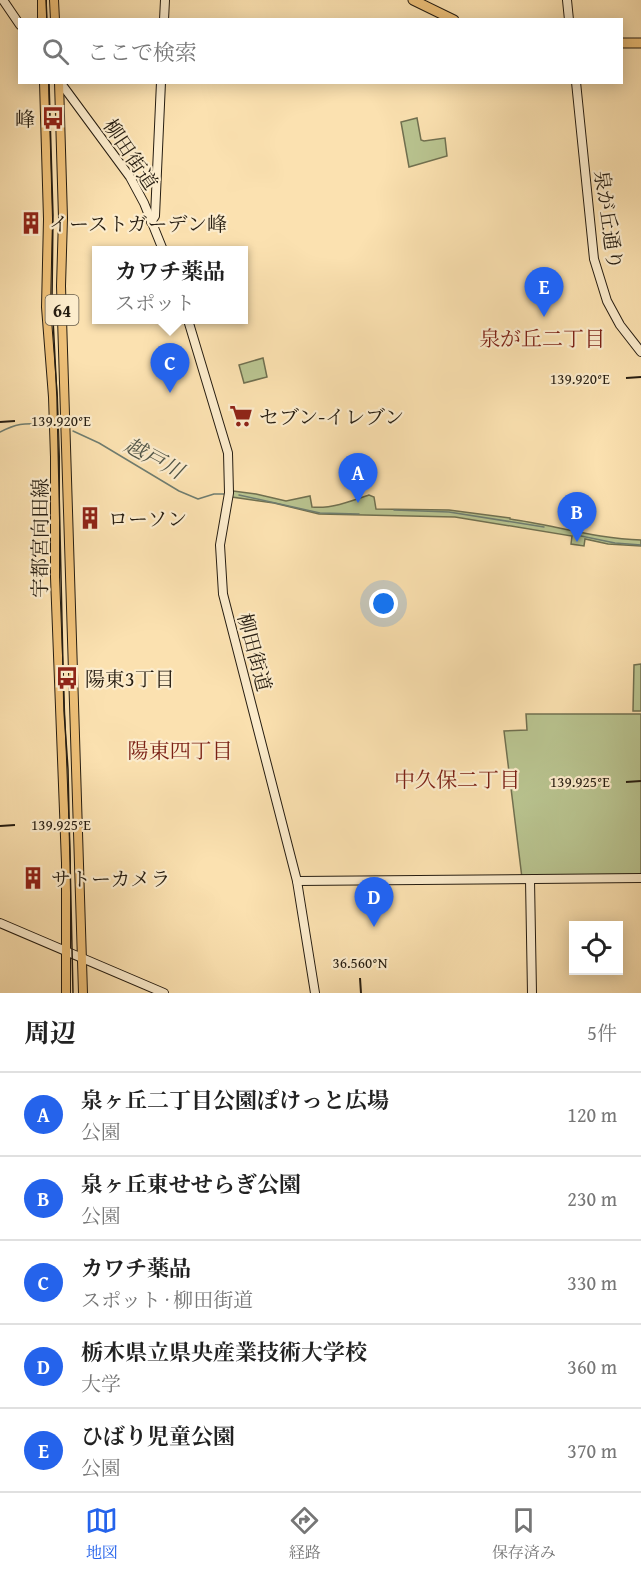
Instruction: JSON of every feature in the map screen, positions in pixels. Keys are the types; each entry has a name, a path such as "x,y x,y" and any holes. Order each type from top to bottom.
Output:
{"highway":[{"path":"413,0 450,18"},
{"path":"623,43 641,43"}],"main road":[{"path":"42,0 42,18"},
{"path":"54,0 55,18"},
{"name":"宇都宮向田線","path":"44,84 48,219 46,307 56,457 55,577 65,840 66,993"},
{"name":"宇都宮向田線","path":"59,84 63,218 61,286 83,993"}],"street":[{"path":"3,0 18,22"},
{"path":"164,18 165,0"},
{"path":"567,0 569,18"},
{"name":"柳田街道","path":"60,84 130,177 161,246"},
{"path":"152,222 155,216 161,84"},
{"name":"泉が丘通り","path":"576,84 594,259 608,301 620,325 641,351"},
{"name":"柳田街道","path":"189,324 228,453 229,493 220,544 223,594 297,881 315,993"},
{"path":"297,881 641,879"},
{"path":"530,880 532,993"},
{"path":"0,923 164,993"}],"green space":[{"path":"417,118 421,140 445,138 447,156 409,167 401,122"},
{"path":"263,358 267,377 244,383 239,365"},
{"path":"233,491 286,501 310,496 312,507 327,507 369,495 374,497 376,509 449,510 510,518 592,534 641,540 641,546 608,544 585,539 584,546 571,544 572,536 455,517 319,514 274,503 232,497"},
{"path":"641,664 641,711 633,711 634,665"},
{"path":"526,714 641,714 641,876 522,878 504,731 527,730"}],"waterway":[{"name":"越戸川","path":"0,432 19,425 49,424"},
{"name":"越戸川","path":"73,431 99,443 179,491 198,499 214,494 224,494"},
{"name":"越戸川","path":"239,495 320,513 359,514"},
{"name":"越戸川","path":"394,510 449,512 544,527"},
{"name":"越戸川","path":"581,536 615,543 641,545"}],"tram line":[{"path":"46,0 47,18"},
{"path":"49,84 53,215 52,300 57,397 73,993"}],"place":[{"name":"峰","path":"53,118"},
{"name":"イーストガーデン峰","path":"31,223"},
{"name":"ひばり児童公園","path":"544,317"},
{"name":"カワチ薬品","path":"170,393"},
{"name":"セブン-イレブン","path":"241,416"},
{"name":"泉ヶ丘二丁目公園ぽけっと広場","path":"358,503"},
{"name":"ローソン","path":"90,518"},
{"name":"泉ヶ丘東せせらぎ公園","path":"577,542"},
{"name":"陽東3丁目","path":"67,678"},
{"name":"サトーカメラ","path":"33,878"},
{"name":"栃木県立県央産業技術大学校","path":"374,927"}],"district":[{"name":"泉が丘二丁目","path":"542,338"},
{"name":"陽東四丁目","path":"180,750"},
{"name":"中久保二丁目","path":"457,779"}]}
